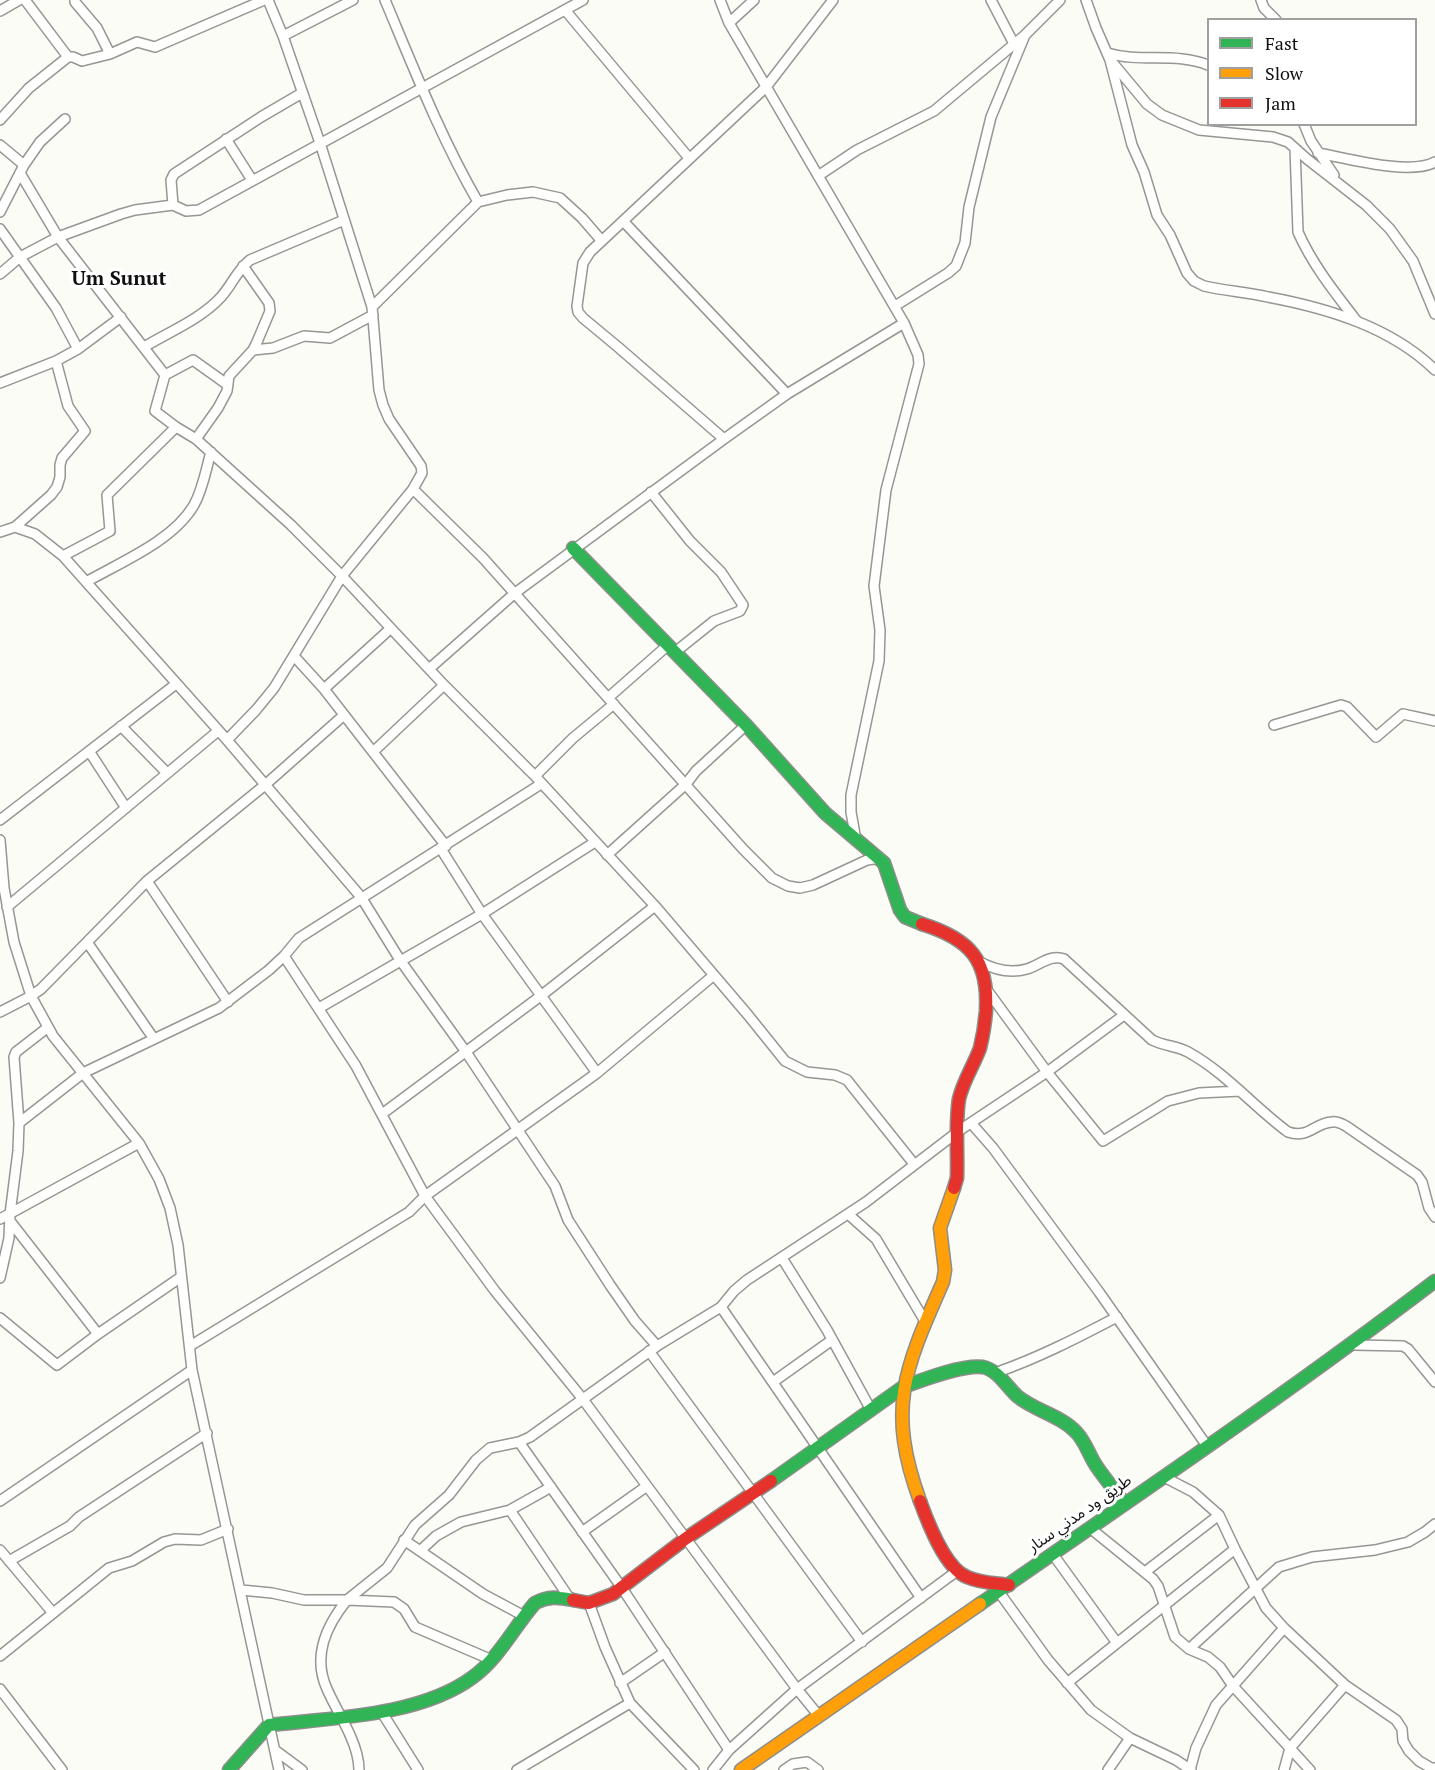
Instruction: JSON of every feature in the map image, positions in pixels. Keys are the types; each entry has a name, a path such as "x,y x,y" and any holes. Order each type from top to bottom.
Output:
{"main road":[{"path":"573,548 746,724 825,813 863,847 880,858 887,869 900,910 905,917 910,921 938,929 966,945 980,962 987,990 985,1019 980,1047 962,1088 959,1101 957,1178 940,1228 945,1270 943,1282 909,1361 903,1387 902,1419 908,1457 921,1505 935,1537 957,1571 972,1579 1004,1588"},
{"name":"طريق ود مدني سنار","path":"741,1770 1164,1477 1351,1345 1435,1281"},
{"path":"229,1770 269,1725 381,1711 442,1694 471,1679 492,1660 535,1603 545,1598 570,1599 589,1603 601,1600 622,1588 685,1539 819,1448 903,1387 928,1377 983,1367 996,1373 1019,1398 1058,1418 1076,1431 1105,1479 1125,1504"}],"street":[{"path":"0,11 19,0"},
{"path":"25,0 68,57"},
{"path":"75,0 97,28 110,54"},
{"path":"0,120 29,88 68,57 82,61 110,54 136,42 155,47 266,0 284,36 373,311 379,390 383,405 389,419 421,466 422,473 413,489 342,576 274,688 227,740"},
{"path":"284,36 353,0"},
{"path":"385,0 458,166 478,202"},
{"path":"0,274 20,257 58,237 128,212 173,205 186,211 199,210 583,0"},
{"path":"720,0 729,23 895,306 918,355 919,364 886,490 881,524 874,586 880,630 879,661 851,795 855,840"},
{"path":"729,23 754,0"},
{"path":"724,439 578,312 583,263 601,240 624,222 766,87 833,0"},
{"path":"992,0 1014,44"},
{"path":"1086,0 1109,57 1132,145 1147,180 1157,215 1170,235 1186,273 1194,281 1204,286 1304,304 1356,320 1407,349 1435,370"},
{"path":"1261,0 1264,8 1274,18"},
{"path":"818,176 857,150 934,111 1014,44 1057,1"},
{"path":"565,10 689,158"},
{"path":"895,306 956,266 965,243 969,207 991,117 1024,34"},
{"path":"1109,57 1183,58 1207,65"},
{"path":"1109,57 1147,104 1162,115 1199,130 1282,138 1341,184 1390,229 1407,251 1435,314"},
{"path":"173,205 171,176 226,139 302,93"},
{"path":"0,212 22,169 40,142 64,119"},
{"path":"1305,126 1318,153 1341,184"},
{"path":"226,139 252,180"},
{"path":"0,145 22,169 58,237 165,375"},
{"path":"1294,148 1298,232 1339,298 1356,320"},
{"path":"1318,153 1397,167 1428,166 1435,162"},
{"path":"253,350 273,348 304,336 330,338 373,311 478,202 533,192 560,198 601,240"},
{"path":"144,347 211,307 243,266 268,251 344,220"},
{"path":"624,222 787,394"},
{"path":"0,229 56,308 78,349"},
{"path":"196,438 218,408 227,391 228,376 253,350 271,307 243,266"},
{"path":"0,383 56,361 78,349 121,317"},
{"path":"429,669 514,593 573,548 787,394 904,323"},
{"path":"228,385 194,360 165,375 155,411 176,427 196,438 291,525 342,576 390,629 538,780 655,906 785,1061 807,1072 835,1075 847,1080 914,1164"},
{"path":"0,532 15,527 51,495 60,477 62,458 85,431 68,406 56,361"},
{"path":"63,556 110,531 107,495 176,427"},
{"path":"86,582 174,530 188,514 197,498 211,452"},
{"path":"413,489 483,558 750,857 772,878 788,886 800,888 813,885 854,865 880,858"},
{"path":"19,1123 83,1073 228,1002 284,956 298,938 443,848 538,780 573,738 612,700 671,650 714,621 740,611 743,604 721,572 690,541 651,492"},
{"path":"15,527 35,534 63,556 227,740 361,897 400,960 519,1130 555,1186 568,1220 653,1348 753,1492 862,1642"},
{"path":"324,690 390,629"},
{"path":"294,656 373,752 443,848 482,914 597,1073"},
{"path":"0,820 176,684"},
{"path":"373,752 444,685"},
{"path":"1275,725 1341,705 1347,707 1376,737 1403,714 1435,721"},
{"path":"0,1012 41,989 147,881 265,785 344,715"},
{"path":"607,855 686,784 696,771 746,724"},
{"path":"121,726 168,773"},
{"path":"7,908 218,730"},
{"path":"89,751 126,808"},
{"path":"0,840 7,908 16,950 30,996 47,1028 139,1143 159,1179 170,1208 178,1245 192,1370 279,1770"},
{"path":"319,1008 482,914 595,842"},
{"path":"147,881 228,1002"},
{"path":"382,1114 542,995 655,906"},
{"path":"87,942 154,1039"},
{"path":"284,956 356,1066 425,1196 495,1291 582,1398 819,1716"},
{"path":"980,962 992,968 1016,971 1052,958 1064,959 1152,1040 1186,1051 1215,1069 1288,1132 1305,1133 1330,1121 1347,1126 1417,1175 1422,1182 1429,1208 1435,1217"},
{"path":"190,1346 398,1220 416,1207 425,1196 597,1073 714,975"},
{"path":"987,990 1047,1072 1103,1141 1168,1101 1199,1093 1240,1091"},
{"path":"359,1770 355,1746 325,1684 320,1651 324,1636 347,1600 387,1568 415,1525 449,1495 485,1452 495,1446 519,1442 653,1348 721,1307 747,1280 848,1214 960,1130 1047,1072 1124,1015"},
{"path":"0,1278 9,1238 6,1218 17,1174 19,1123 14,1057 16,1052 47,1028"},
{"path":"971,1123 993,1148 1117,1317 1207,1446"},
{"path":"6,1218 139,1143"},
{"path":"848,1214 876,1239 926,1323"},
{"path":"6,1218 98,1334"},
{"path":"782,1258 871,1410"},
{"path":"0,1317 57,1365 181,1277"},
{"path":"721,1307 921,1598"},
{"path":"996,1373 1061,1347 1117,1317"},
{"path":"773,1382 832,1340"},
{"path":"1351,1345 1403,1346 1435,1382"},
{"path":"0,1501 192,1370"},
{"path":"9,1560 70,1526 79,1517 207,1432"},
{"path":"519,1442 622,1588 729,1750"},
{"path":"1164,1477 1193,1492 1219,1515 1266,1608 1345,1685 1396,1720 1402,1729 1403,1741 1409,1751 1419,1761 1432,1767"},
{"path":"582,1532 647,1486"},
{"path":"420,1551 436,1536 461,1522 510,1510 551,1487"},
{"path":"510,1510 570,1599"},
{"path":"1145,1572 1219,1515"},
{"path":"1189,1649 1255,1587 1279,1568 1312,1557 1376,1550 1408,1542 1435,1524"},
{"path":"1090,1528 1145,1572 1158,1586 1175,1637 1189,1649 1208,1657 1220,1667 1233,1686 1310,1770"},
{"path":"0,1656 104,1571 132,1561 164,1542 183,1539 201,1540 228,1529"},
{"path":"404,1540 483,1594 524,1616"},
{"path":"1066,1683 1235,1549"},
{"path":"0,1550 52,1613"},
{"path":"1053,1553 1117,1643"},
{"path":"713,1770 729,1750 797,1689 957,1571"},
{"path":"1004,1588 1047,1660 1090,1710 1130,1738 1191,1770 1196,1748 1216,1705 1284,1628"},
{"path":"241,1590 272,1593 304,1600 394,1602 399,1604 416,1627 492,1660"},
{"path":"589,1603 630,1703 694,1770"},
{"path":"620,1683 664,1652"},
{"path":"1284,1770 1290,1748 1345,1685"},
{"path":"0,1689 62,1770"},
{"path":"517,1770 630,1703"},
{"path":"381,1711 418,1770"},
{"path":"1108,1770 1130,1738"},
{"path":"275,1750 302,1770"},
{"path":"784,1770 794,1764 807,1762 818,1770"}],"traffic: fast":[{"path":"573,548 746,725 825,813 884,863 900,910 905,917 922,924"},
{"path":"980,1604 1266,1405 1435,1281"},
{"path":"771,1481 903,1387 954,1370 983,1367 998,1375 1024,1401 1070,1426 1125,1504"},
{"path":"229,1770 269,1725 375,1713 428,1700 452,1690 473,1677 491,1661 535,1603 553,1598 573,1600"}],"traffic: slow":[{"path":"920,1501 904,1440 902,1414 910,1365 943,1282 945,1270 940,1228 954,1188"},
{"path":"741,1770 980,1604"}],"traffic: jam":[{"path":"922,924 953,937 973,954 980,965 986,993 986,1016 980,1048 959,1099 957,1178 954,1188"},
{"path":"573,1600 589,1603 613,1594 685,1539 771,1481"},
{"path":"920,1501 938,1544 959,1572 977,1580 1009,1585"}],"district":[{"name":"Um Sunut","path":"119,279"}]}
